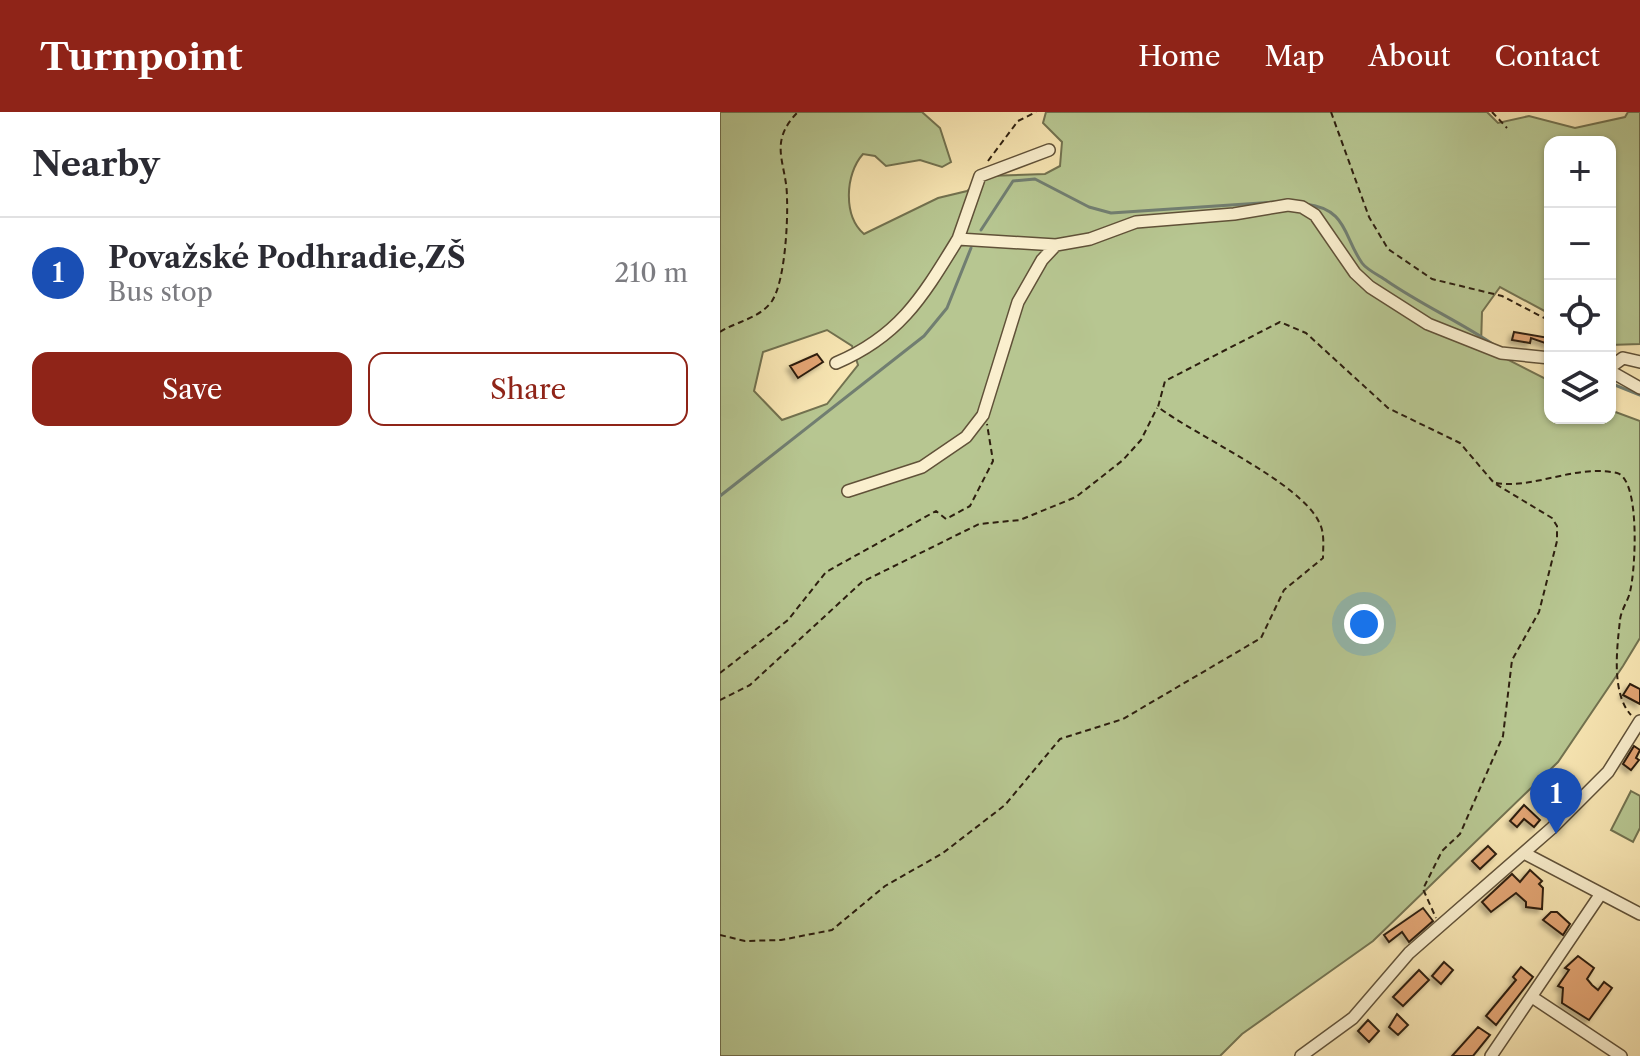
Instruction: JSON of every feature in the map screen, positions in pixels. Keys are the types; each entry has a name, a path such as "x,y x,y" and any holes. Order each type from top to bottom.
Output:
{"street":[{"path":"836,363 860,353 887,335 916,307 958,239 980,176 1049,150"},
{"path":"958,239 1056,245 1090,239 1136,222 1234,214 1288,205 1302,207 1315,215 1355,273 1370,287 1428,324 1492,350 1544,357"},
{"path":"848,491 898,477 946,453 966,437 983,415 1018,302 1042,260 1056,245"},
{"path":"1616,364 1623,358 1640,362"},
{"path":"1616,371 1640,388"},
{"path":"1301,1056 1362,1010 1409,953 1443,927 1602,779 1639,726"},
{"path":"1524,853 1640,914"},
{"path":"1491,1056 1600,895"},
{"path":"1532,997 1621,1056"}],"path":[{"path":"720,332 759,313 775,293 782,265 787,200 779,160 780,147 787,126 798,112"},
{"path":"980,176 984,165 1018,121 1036,112"},
{"path":"1331,112 1369,217 1388,249 1432,279 1502,296 1544,318"},
{"path":"1492,112 1507,128"},
{"path":"720,700 750,685 862,582 885,574 913,554 979,524 1020,520 1076,497 1123,460 1141,440 1158,407 1165,381 1280,322 1306,333 1388,408 1460,443 1494,483 1552,518 1557,526 1557,541 1539,612 1512,660 1503,736 1460,834 1442,851 1423,889 1443,927"},
{"path":"720,935 745,941 781,940 832,930 885,886 943,853 1005,805 1060,739 1123,719 1261,638 1284,590 1323,558 1324,537 1319,520 1288,489 1158,407"},
{"path":"720,673 788,620 826,572 936,511 946,519 970,506 993,461 991,432 983,415"},
{"path":"1494,483 1509,485 1581,470 1615,472 1623,474 1638,493 1639,524 1630,593 1620,617 1618,690 1624,708 1639,726"}],"green space":[{"path":"720,112 922,112 940,128 951,162 942,167 920,160 886,166 875,156 863,154 853,172 849,195 852,217 864,234 938,198 967,191 986,176 1045,174 1060,166 1062,142 1043,123 1046,112 1487,112 1498,123 1529,116 1575,128 1625,117 1628,112 1640,112 1640,344 1616,345 1616,136 1544,136 1544,311 1500,287 1482,312 1481,346 1544,378 1544,424 1616,424 1616,412 1640,421 1640,638 1558,762 1373,941 1242,1034 1220,1056 720,1056","holes":["827,330 852,346 858,365 827,404 782,420 754,391 763,352"]},
{"path":"1631,791 1640,796 1640,828 1633,842 1611,830"}],"building":[{"path":"1514,332 1544,337 1544,343 1531,338 1530,343 1512,340"},
{"path":"817,354 823,362 798,378 790,366"},
{"path":"1630,684 1640,689 1640,704 1623,695"},
{"path":"1634,746 1640,750 1636,758 1639,760 1631,770 1623,764"},
{"path":"1547,791 1562,805 1555,812 1540,799"},
{"path":"1524,805 1540,820 1534,827 1524,819 1517,827 1510,821"},
{"path":"1488,846 1496,854 1480,869 1472,861"},
{"path":"1530,870 1542,881 1539,884 1543,888 1542,909 1526,907 1526,902 1516,893 1491,912 1482,902 1512,874 1520,882"},
{"path":"1423,908 1433,921 1409,942 1402,932 1389,942 1384,935"},
{"path":"1551,912 1557,912 1570,924 1563,935 1543,920"},
{"path":"1578,956 1594,968 1587,979 1592,985 1598,990 1604,982 1612,988 1589,1020 1562,1003 1563,988 1558,986 1569,970 1565,968"},
{"path":"1444,962 1453,970 1441,984 1432,976"},
{"path":"1521,967 1533,977 1496,1025 1486,1016 1516,980 1513,977"},
{"path":"1419,970 1429,980 1403,1006 1393,997"},
{"path":"1397,1014 1408,1025 1398,1035 1389,1027"},
{"path":"1368,1020 1379,1031 1369,1042 1358,1031"},
{"path":"1478,1027 1490,1035 1473,1056 1452,1056"}],"waterway":[{"path":"981,230 1013,181 1035,179 1089,207 1111,213 1274,202"},
{"path":"1305,204 1319,207 1337,218 1367,268 1494,345"},
{"path":"720,496 924,336 947,308 971,248"},
{"path":"1616,385 1640,395"}],"place":[{"name":"Považské Podhradie,ZŠ","path":"1556,834"}]}
